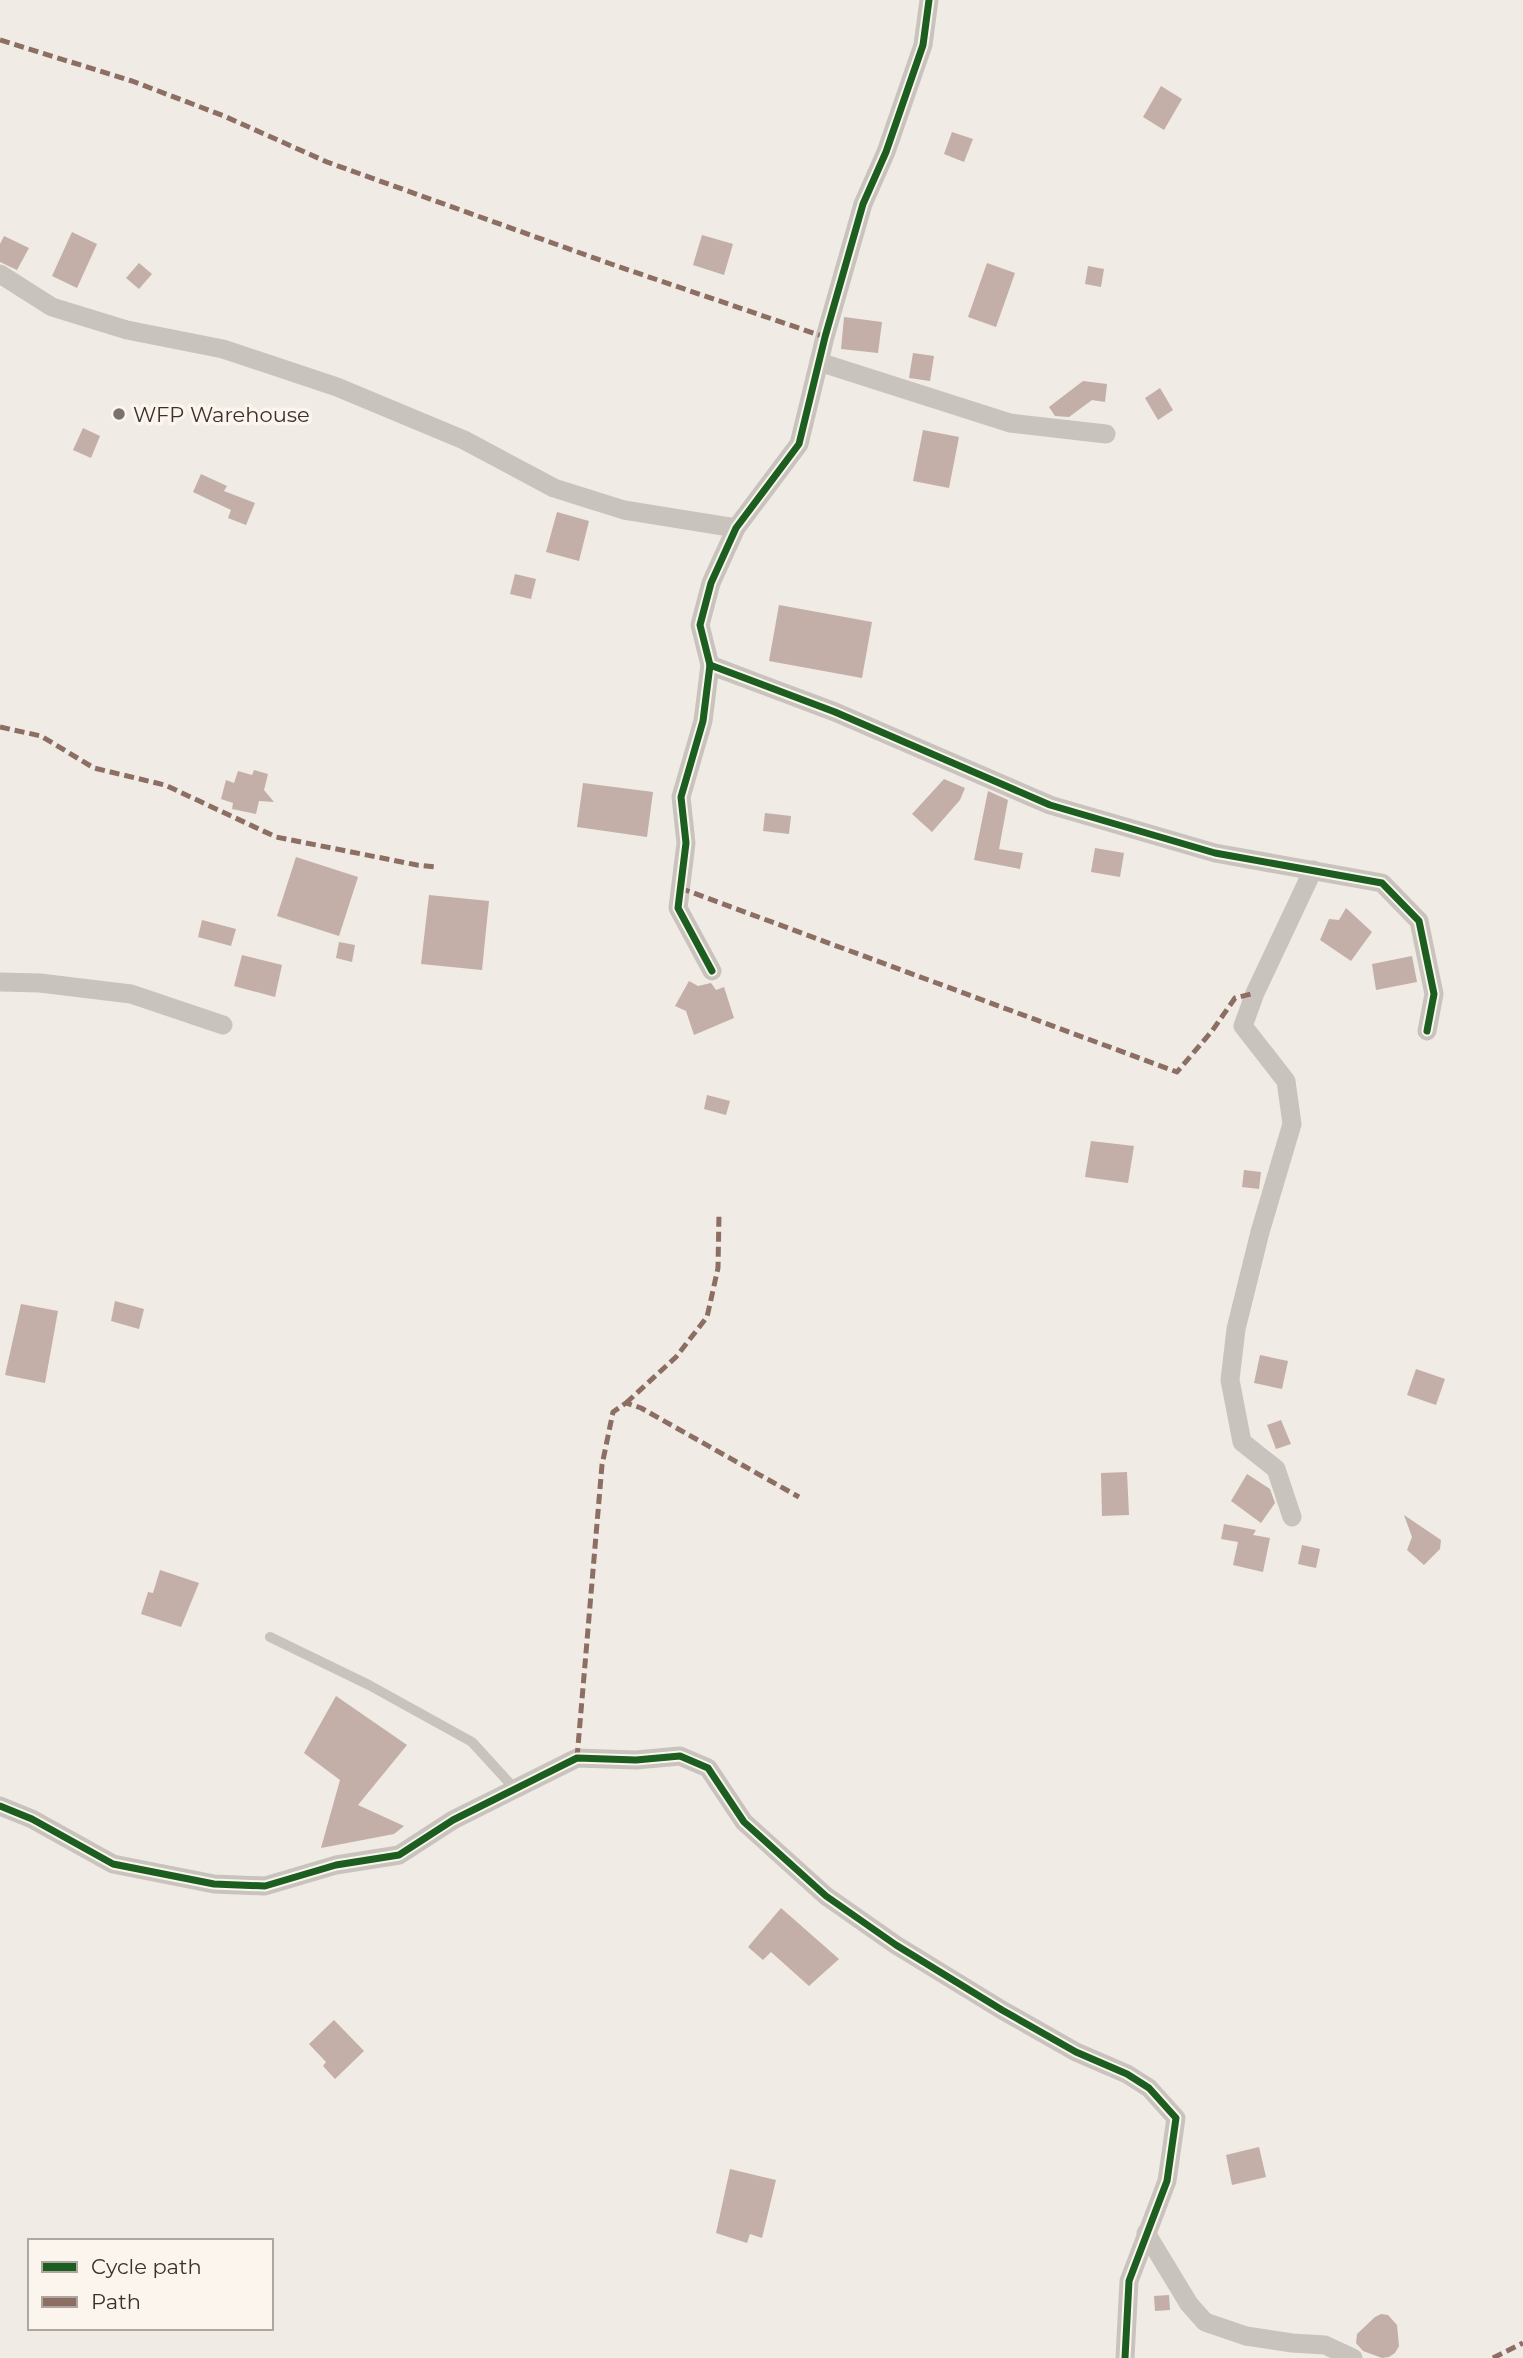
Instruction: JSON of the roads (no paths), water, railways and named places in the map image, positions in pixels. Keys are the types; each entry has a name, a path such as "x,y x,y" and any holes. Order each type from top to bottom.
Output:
{"street":[{"path":"712,971 678,908 686,844 681,797 703,721 710,665 701,625 711,583 736,528 799,444 863,204 886,152 923,45 929,0"},
{"path":"0,274 52,307 127,330 223,349 337,387 464,440 554,488 624,510 736,528"},
{"path":"820,362 1010,423 1106,434"},
{"path":"710,665 835,712 1050,805 1215,853 1382,883 1419,921 1434,995 1427,1031"},
{"path":"1292,1517 1276,1469 1241,1442 1230,1380 1236,1329 1292,1124 1286,1080 1243,1026 1255,993 1313,870"},
{"path":"0,982 40,983 131,994 223,1025"},
{"path":"0,1806 32,1819 113,1864 214,1884 265,1886 336,1865 399,1855 453,1820 577,1758 636,1760 680,1756 708,1768 744,1822 826,1896 896,1945 1003,2010 1076,2052 1127,2074 1149,2088 1177,2118 1167,2181 1129,2281 1125,2358"},
{"path":"1146,2233 1189,2304 1205,2322 1246,2336 1325,2345 1353,2358"}],"lane":[{"path":"270,1637 369,1685 472,1742 515,1789"}],"place":[{"name":"WFP Warehouse","path":"119,414"}]}
